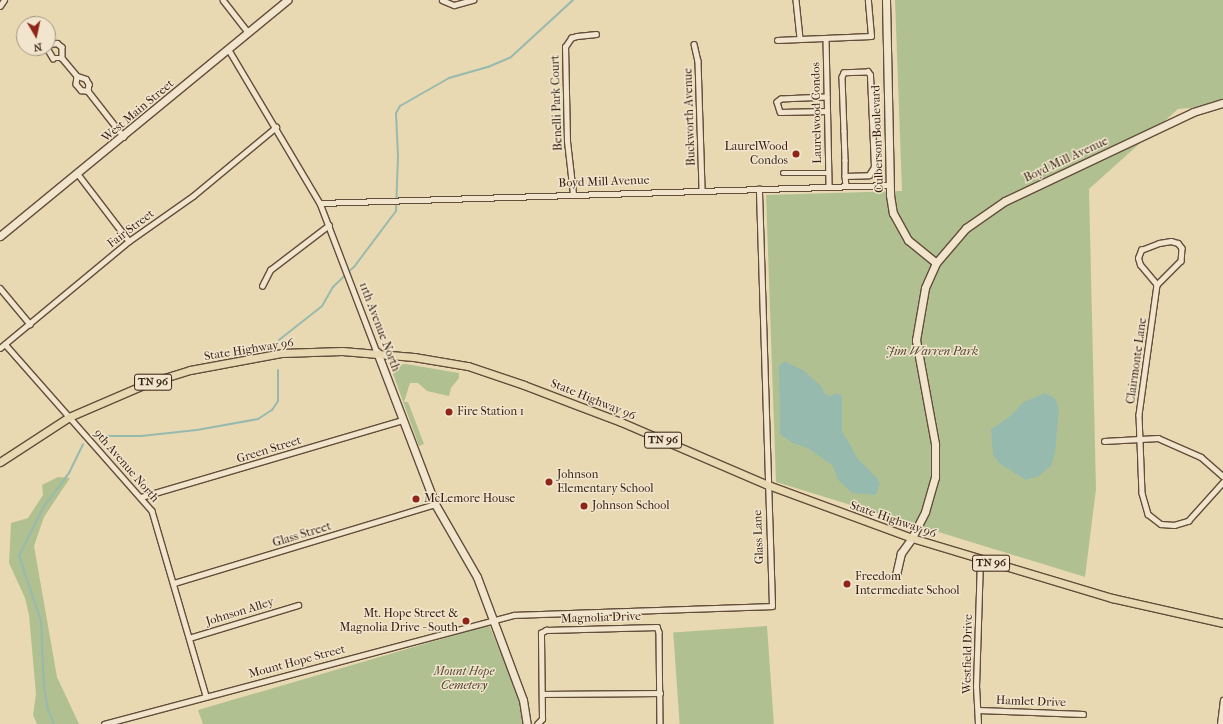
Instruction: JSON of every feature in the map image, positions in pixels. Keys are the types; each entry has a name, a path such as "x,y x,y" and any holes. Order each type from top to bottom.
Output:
{"main road":[{"name":"State Highway 96","path":"0,462 69,417 148,383 198,369 282,353 342,351 377,352 468,366 524,385 768,485 912,538 980,560 1112,598 1223,623"}],"street":[{"path":"0,6 4,0"},
{"path":"223,0 248,32"},
{"name":"West Main Street","path":"0,236 124,137 287,0"},
{"path":"442,0 454,5 473,0"},
{"path":"796,0 800,39"},
{"path":"777,40 871,36 868,0"},
{"name":"Culberson Boulevard","path":"886,0 888,185 893,213 899,227 917,250 936,263"},
{"name":"Benelli Park Court","path":"572,194 567,141 565,47 571,38 596,34"},
{"name":"Laurelwood Condos","path":"826,38 829,187"},
{"path":"56,43 62,47 62,58 77,76 86,79 89,84 88,91"},
{"name":"Buckworth Avenue","path":"694,44 698,60 702,190"},
{"name":"11th Avenue North","path":"229,50 276,127 320,204 435,504 477,577 494,619"},
{"path":"52,56 53,58 62,58"},
{"path":"845,176 869,175 874,167 870,76 868,72 844,73 842,77 845,176 846,186"},
{"path":"77,76 76,84 81,90 88,91 124,137"},
{"path":"827,97 781,99 777,102 780,112 827,111"},
{"name":"Boyd Mill Avenue","path":"936,263 958,235 986,212 1193,112 1223,103"},
{"name":"Fair Street","path":"0,348 129,241 192,196 276,127"},
{"path":"783,173 828,173"},
{"path":"78,174 129,241"},
{"name":"Boyd Mill Avenue","path":"320,204 405,199 888,185"},
{"name":"Glass Lane","path":"494,619 532,613 772,606 759,189"},
{"path":"262,286 270,270 329,225"},
{"path":"1165,242 1178,243 1182,248 1181,261 1158,285 1140,265 1138,258 1141,250 1165,242"},
{"path":"896,574 901,553 912,538 925,512 936,464 932,424 920,370 916,340 925,288 936,263"},
{"name":"Clairmonte Lane","path":"1158,285 1139,415 1142,493 1148,514 1161,524 1174,525 1188,521 1223,482"},
{"path":"0,288 30,324"},
{"name":"9th Avenue North","path":"5,344 141,497 156,519 206,696"},
{"name":"Green Street","path":"141,497 403,420"},
{"path":"1104,441 1158,438 1181,446 1201,457 1223,476"},
{"name":"Glass Street","path":"174,583 435,504"},
{"name":"Westfield Drive","path":"978,724 980,560"},
{"name":"Johnson Alley","path":"189,638 298,605"},
{"path":"494,619 524,700 527,724"},
{"name":"Mount Hope Street","path":"104,724 494,619"},
{"name":"Magnolia Drive","path":"537,724 542,719 541,633 546,630 657,627 659,632 660,724"},
{"path":"542,694 660,693"},
{"path":"1220,724 1223,700"},
{"name":"Hamlet Drive","path":"978,710 1083,714"}],"green space":[{"name":"Jim Warren Park","path":"895,0 1223,0 1223,105 1178,109 1089,189 1096,489 1085,577 776,482 766,195 902,191"},
{"path":"406,364 459,373 459,378 451,388 449,396 427,391 418,383 410,383 404,402 408,402 424,444 419,446 391,368 395,365"},
{"path":"58,477 70,478 44,517 34,546 57,677 79,724 37,724 33,715 36,694 29,615 25,598 9,563 11,523 28,518 43,495 42,485"},
{"name":"Mount Hope Cemetery","path":"489,625 526,712 525,724 203,724 198,710"},
{"path":"767,626 774,724 680,724 673,633"}],"water":[{"path":"784,361 803,370 822,387 824,393 830,396 837,393 842,396 842,431 858,459 877,478 880,484 876,495 852,493 838,480 833,466 809,449 791,442 780,434 779,366"},
{"path":"1045,393 1055,398 1059,409 1055,453 1051,466 1039,476 1026,480 1000,464 993,455 991,429 1008,418 1024,402"}],"waterway":[{"path":"279,340 322,306 333,287 354,267 396,211 398,156 396,113 400,106 449,78 488,67 511,57 573,0"},
{"path":"101,436 141,436 197,430 258,419 272,410 278,401 278,370"},
{"path":"54,724 48,710 44,687 41,621 19,556 43,508 69,473 83,444"}],"place":[{"name":"LaurelWood Condos","path":"796,154"},
{"name":"Fire Station 1","path":"449,412"},
{"name":"Johnson Elementary School","path":"549,482"},
{"name":"McLemore House","path":"416,499"},
{"name":"Johnson School","path":"584,506"},
{"name":"Freedom Intermediate School","path":"847,584"},
{"name":"Mt. Hope Street & Magnolia Drive - South","path":"466,621"}]}
